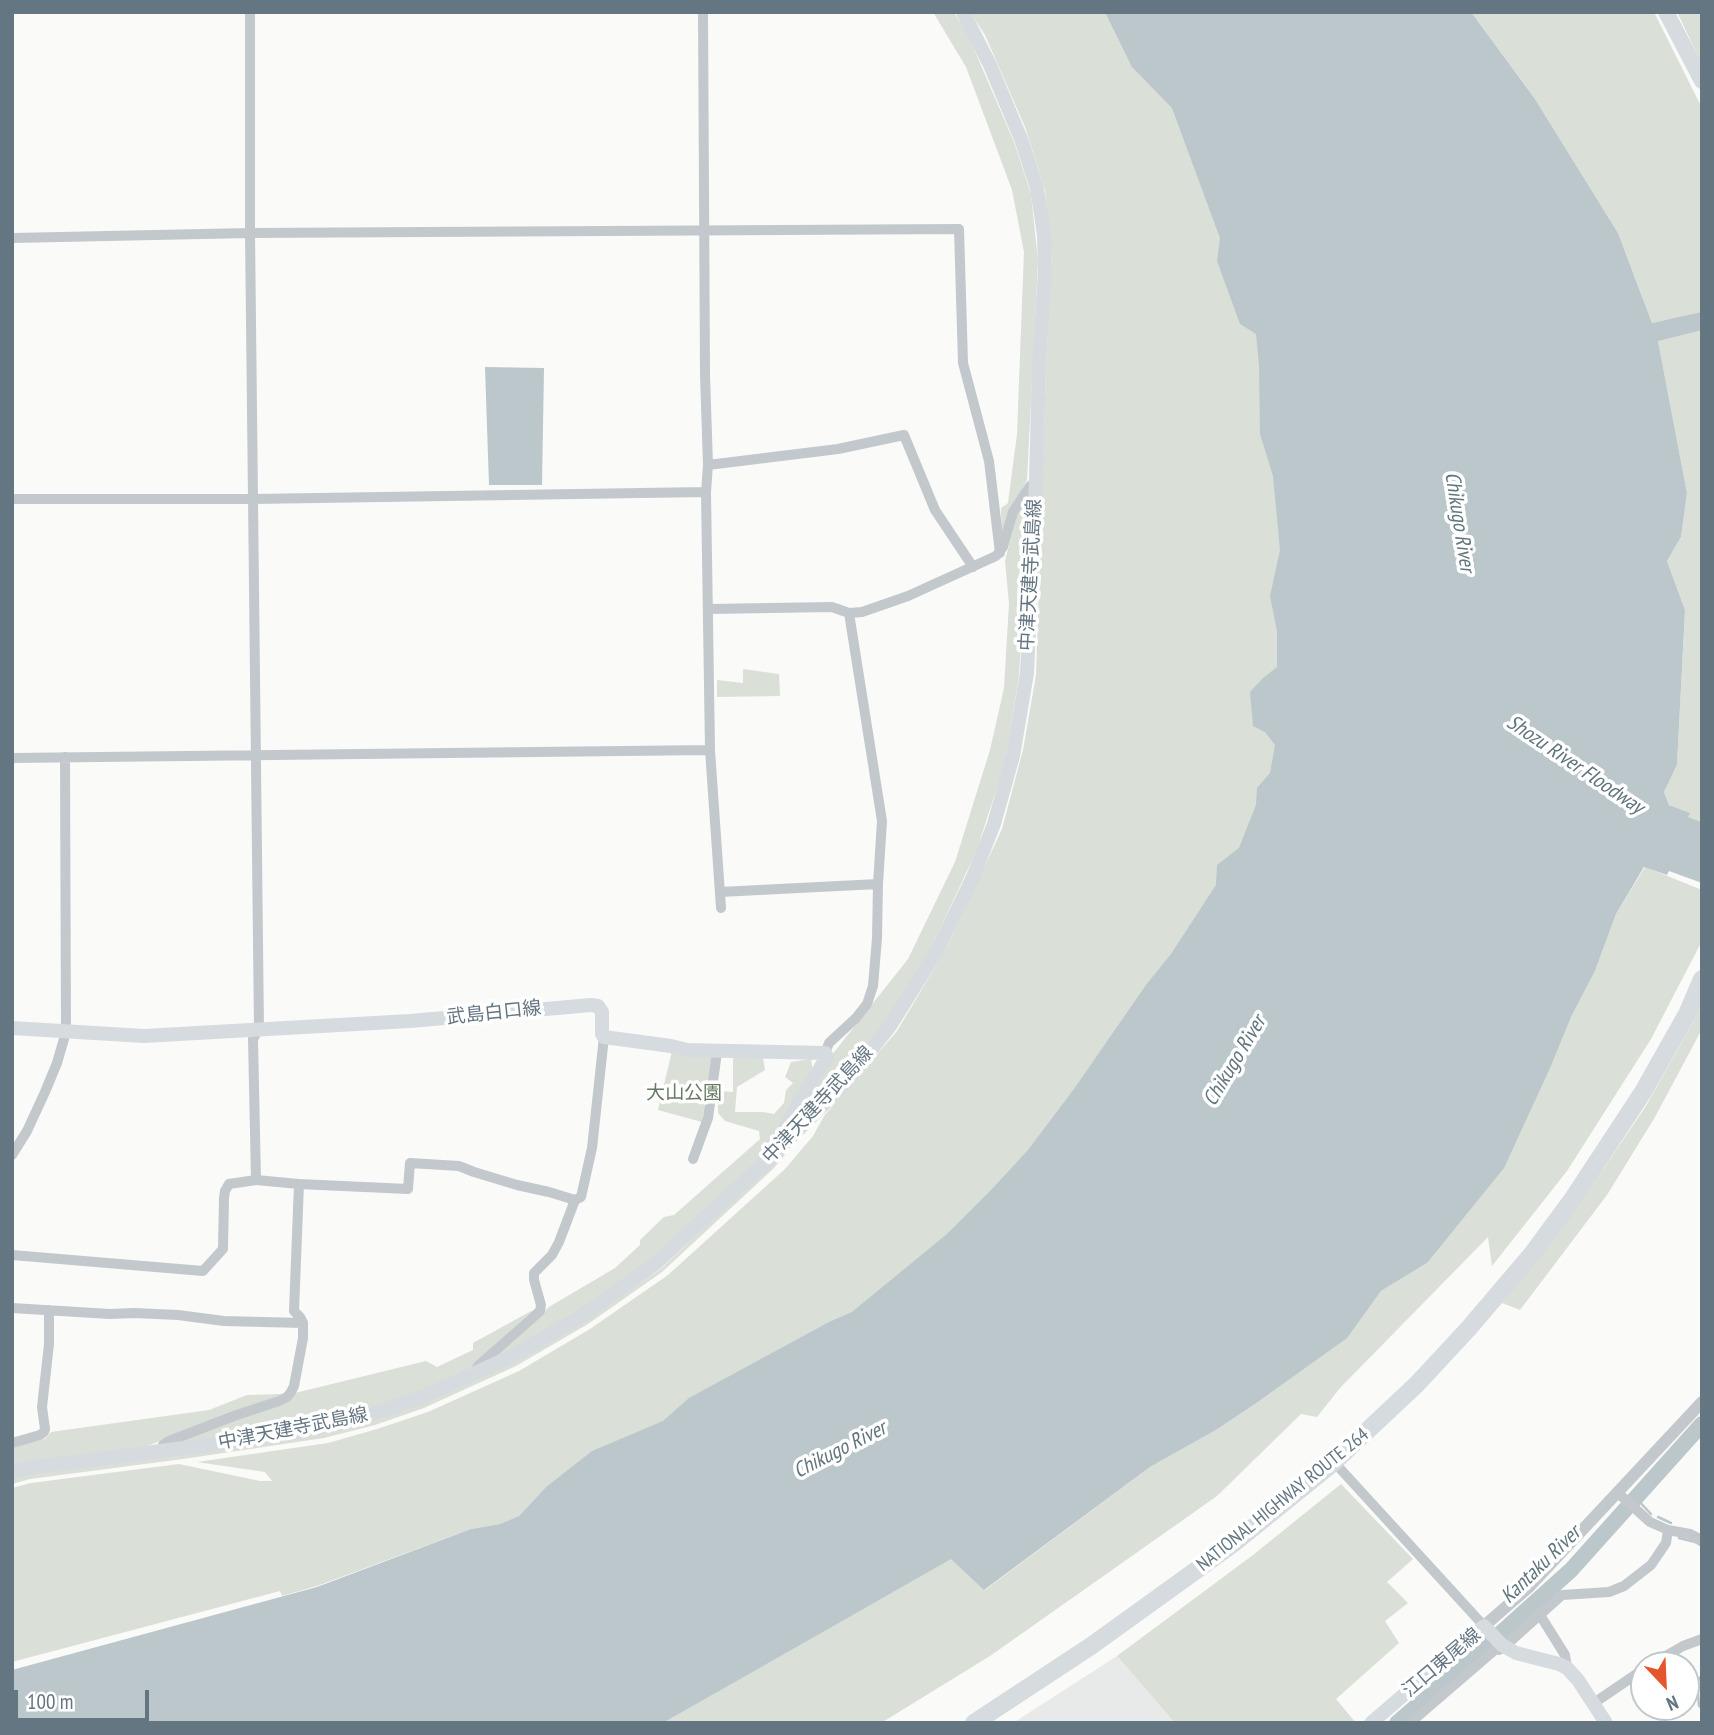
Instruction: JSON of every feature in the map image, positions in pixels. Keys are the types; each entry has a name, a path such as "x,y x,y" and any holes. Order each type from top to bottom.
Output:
{"highway":[{"name":"NATIONAL HIGHWAY ROUTE 264","path":"974,1723 1091,1646 1234,1544 1334,1462 1417,1384 1469,1328 1574,1197 1643,1092 1687,1014 1702,979"}],"main road":[{"name":"中津天建寺武島線","path":"12,1472 277,1436 354,1420 420,1398 512,1356 582,1316 654,1265 769,1159 847,1081 890,1026 938,949 973,877 994,824 1013,756 1027,673 1045,270 1044,235 1037,188 1021,139 990,65 963,12"},
{"path":"1666,12 1702,81"},
{"name":"武島白口線","path":"12,1028 144,1036 410,1021 591,1005 598,1006 602,1012 604,1037"},
{"path":"604,1037 687,1050 825,1053 827,1057 769,1159"},
{"name":"江口東尾線","path":"1371,1723 1486,1628 1503,1646 1516,1653 1567,1668"},
{"path":"1567,1668 1606,1723"}],"street":[{"path":"250,12 259,1029 253,1039 256,1180"},
{"path":"703,12 710,750 721,908"},
{"path":"12,238 250,233 959,229 963,363 989,461 1000,552"},
{"path":"708,465 838,449 904,435 935,510 973,567"},
{"path":"709,609 832,607 849,613 862,612 908,596 996,556 1003,547 1013,512 1036,481"},
{"path":"12,499 253,499 706,492"},
{"path":"825,1053 829,1043 867,1004 873,986 877,938 882,821 849,613"},
{"path":"12,758 710,750"},
{"path":"12,1155 27,1131 45,1092 66,1032 65,757"},
{"path":"720,891 878,884"},
{"path":"472,1375 478,1366 540,1311 534,1273 556,1249 576,1200 581,1196 592,1148 604,1037"},
{"path":"693,1158 708,1118 717,1052"},
{"path":"12,1255 202,1271 223,1249 224,1198 229,1184 256,1180 408,1189 410,1163 459,1166 576,1200"},
{"path":"160,1451 169,1441 286,1397 294,1385 303,1338 303,1323 294,1311 299,1184"},
{"path":"12,1308 303,1323"},
{"path":"12,1443 40,1435 45,1429 42,1407 49,1344 49,1310"},
{"path":"1334,1462 1486,1628 1621,1496 1702,1402"},
{"path":"1621,1496 1650,1522 1702,1540"},
{"path":"1410,1723 1562,1595 1609,1592 1624,1586 1651,1565 1666,1542 1668,1530"},
{"path":"1540,1615 1565,1654 1567,1668"},
{"path":"1675,1651 1702,1639"},
{"path":"1594,1703 1630,1679"}],"shaded area":[{"path":"1117,1656 1175,1723 1013,1723"}],"green space":[{"path":"933,12 954,12 967,33 1014,142 1031,194 1038,261 1027,480 1010,512 1002,540 1001,508 1008,503 1017,434 1024,252 1012,190 966,67"},
{"path":"970,12 1125,12 1260,265 1298,692 1241,861 1030,1156 857,1322 657,1441 545,1488 519,1516 500,1524 471,1529 317,1586 282,1596 280,1591 12,1662 12,1488 31,1483 179,1464 260,1481 272,1481 265,1472 197,1462 328,1443 428,1412 519,1371 590,1329 668,1275 785,1169 813,1136 824,1116 897,1031 947,947 1002,829 1023,750 1036,675 1052,262 1045,190 1025,127 985,35"},
{"path":"1471,12 1654,12 1702,108 1702,822 1669,805 1664,792 1677,765 1685,610 1667,561 1681,537 1687,493 1658,341 1666,320 1652,323 1618,233 1535,99"},
{"path":"1677,12 1702,12 1702,65 1680,18"},
{"path":"1029,497 1019,676 1005,763 976,852 931,948 883,1026 841,1078 784,1138 831,1056 908,959 955,862 990,750 1004,688 1009,604 1005,561 1017,514"},
{"path":"743,669 779,674 780,696 717,697 717,680 743,683"},
{"path":"1645,867 1702,890 1702,941 1651,1039 1567,1171 1492,1266 1488,1237 1340,1388 1317,1417 1301,1414 1217,1496 990,1656 881,1723 663,1723 951,1558 985,1590 1150,1467 1216,1430 1346,1338 1381,1291 1427,1263 1571,1017 1595,971 1616,914"},
{"path":"1702,1001 1702,1029 1655,1117 1607,1195 1520,1310 1502,1303 1583,1199 1646,1106"},
{"name":"大山公園","path":"672,1051 712,1055 702,1122 658,1110"},
{"path":"763,1057 765,1070 737,1087 735,1112 774,1114 784,1103 786,1090 793,1083 785,1077 791,1062 811,1059 813,1072 761,1160 648,1263 579,1312 486,1363 549,1307 615,1268 664,1217 674,1215 760,1139 759,1131 725,1121 718,1113 718,1091 733,1092 733,1058"},
{"path":"782,1154 785,1155 773,1169 662,1272 588,1324 516,1366 424,1408 375,1425 324,1438 30,1479 12,1484 12,1478 27,1474 346,1427 586,1320 661,1269"},
{"path":"533,1310 464,1373 411,1396 346,1416 270,1432 171,1443 295,1393 426,1361 437,1367 473,1350 473,1343"},
{"path":"283,1394 147,1446 12,1465 12,1446 45,1439 51,1432 209,1410 247,1395"},
{"path":"1341,1484 1413,1559 1387,1582 1408,1603 1385,1621 1399,1643 1336,1699 1356,1723 1175,1723 1117,1656 1253,1555"}],"water":[{"path":"1105,12 1471,12 1535,99 1618,233 1652,323 1702,312 1702,330 1658,341 1687,493 1681,537 1667,561 1685,610 1677,765 1664,792 1669,805 1690,813 1688,817 1702,822 1702,883 1669,871 1667,875 1644,867 1616,914 1595,971 1571,1017 1504,1168 1427,1263 1381,1291 1347,1338 1216,1430 1150,1467 984,1590 951,1559 663,1723 12,1723 12,1670 317,1587 471,1529 500,1524 519,1516 545,1488 592,1451 663,1421 689,1398 852,1312 947,1234 1028,1150 1171,954 1216,885 1217,865 1239,848 1256,805 1257,788 1270,773 1275,745 1265,732 1253,726 1250,692 1277,667 1277,631 1270,596 1280,550 1273,476 1260,434 1256,334 1240,324 1217,261 1220,238 1172,108 1132,67"},
{"path":"485,367 544,368 542,485 489,485"}],"waterway":[{"name":"Kantaku River","path":"1397,1723 1571,1570 1702,1424"},
{"path":"1636,1498 1651,1514"},
{"path":"1658,1517 1671,1523"},
{"path":"1679,1538 1702,1546"},
{"path":"1702,1675 1697,1682 1699,1706 1702,1708"}],"water label":[{"name":"Chikugo River","path":"1459,522"},
{"name":"Shozu River Floodway","path":"1575,765"},
{"name":"Chikugo River","path":"1235,1061"},
{"name":"Chikugo River","path":"840,1450"}]}
